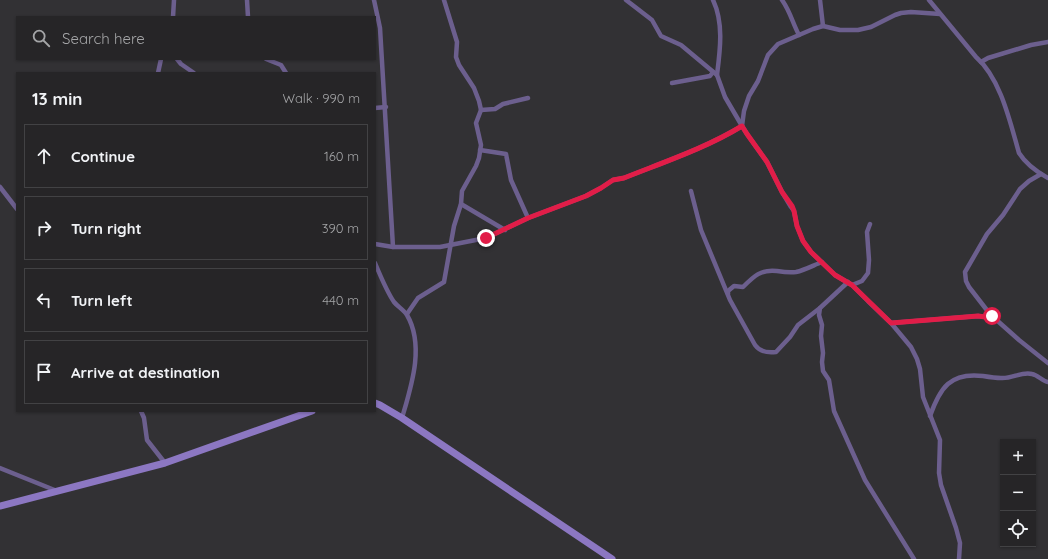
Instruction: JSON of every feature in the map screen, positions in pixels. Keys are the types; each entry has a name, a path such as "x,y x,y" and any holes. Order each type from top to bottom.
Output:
{"street":[{"path":"173,16 174,0"},
{"path":"247,0 248,16"},
{"path":"374,0 380,28 386,108 393,247"},
{"path":"407,314 413,303 418,298 444,282 454,226 461,204 463,187 476,166 480,150 480,139 476,124 481,110 480,101 456,57 457,42 444,0"},
{"path":"626,0 652,20 661,36 681,45 715,74 725,97 747,134 767,162 782,192 792,206 797,226 803,241 811,252 835,275 850,284 891,323 911,347 920,369 923,397 940,440 939,473 941,485 960,543 958,559"},
{"path":"713,0 718,12 720,44 715,74"},
{"path":"782,0 788,7 799,35"},
{"path":"820,0 823,26"},
{"path":"929,0 981,62 993,79 1019,153 1026,162 1048,178"},
{"path":"376,244 393,247 428,248 486,238 528,218 586,196 613,180 624,178 706,145 728,135 742,126 744,111 749,96 758,82 768,55 778,44 813,28 823,26 840,30 858,30 871,27 901,13 911,12 940,14"},
{"path":"981,62 988,58 1030,45 1048,42"},
{"path":"158,72 160,60"},
{"path":"178,60 193,72"},
{"path":"268,60 281,65 285,72"},
{"path":"672,83 715,74"},
{"path":"481,110 495,108 503,104 528,98"},
{"path":"376,108 386,108"},
{"path":"480,150 506,154 511,180 528,218"},
{"path":"993,318 969,287 966,281 965,272 986,234 1003,215 1020,189 1029,181 1041,174"},
{"path":"0,187 16,208"},
{"path":"691,191 701,230 730,300 755,345 761,351 776,352 790,337 798,325 850,284 862,281 868,273 869,260 867,232 870,224"},
{"path":"461,204 505,230"},
{"path":"728,294 728,291 734,286 743,287 752,278 762,272 772,270 795,272 822,262"},
{"path":"376,265 394,302 407,314 411,324 416,350 415,370 402,418"},
{"path":"820,308 819,315 822,325 821,336 823,371 830,380 834,411 865,480 914,559"},
{"path":"891,323 978,316 993,318 992,316 1048,363"},
{"path":"930,416 939,394 951,380 959,377 982,376 1008,378 1028,373 1033,374 1044,382 1048,382"},
{"path":"376,403 402,418 612,559"},
{"path":"141,412 144,418 147,440 165,463"},
{"path":"0,506 59,492 165,463 309,412"},
{"path":"0,468 59,492"}],"route":[{"path":"486,238 528,218 586,196 613,180 624,178 706,145 728,135 742,126 767,162 782,192 792,206 797,226 803,241 811,252 835,275 852,285 891,323 978,316 993,318 992,316"}]}
